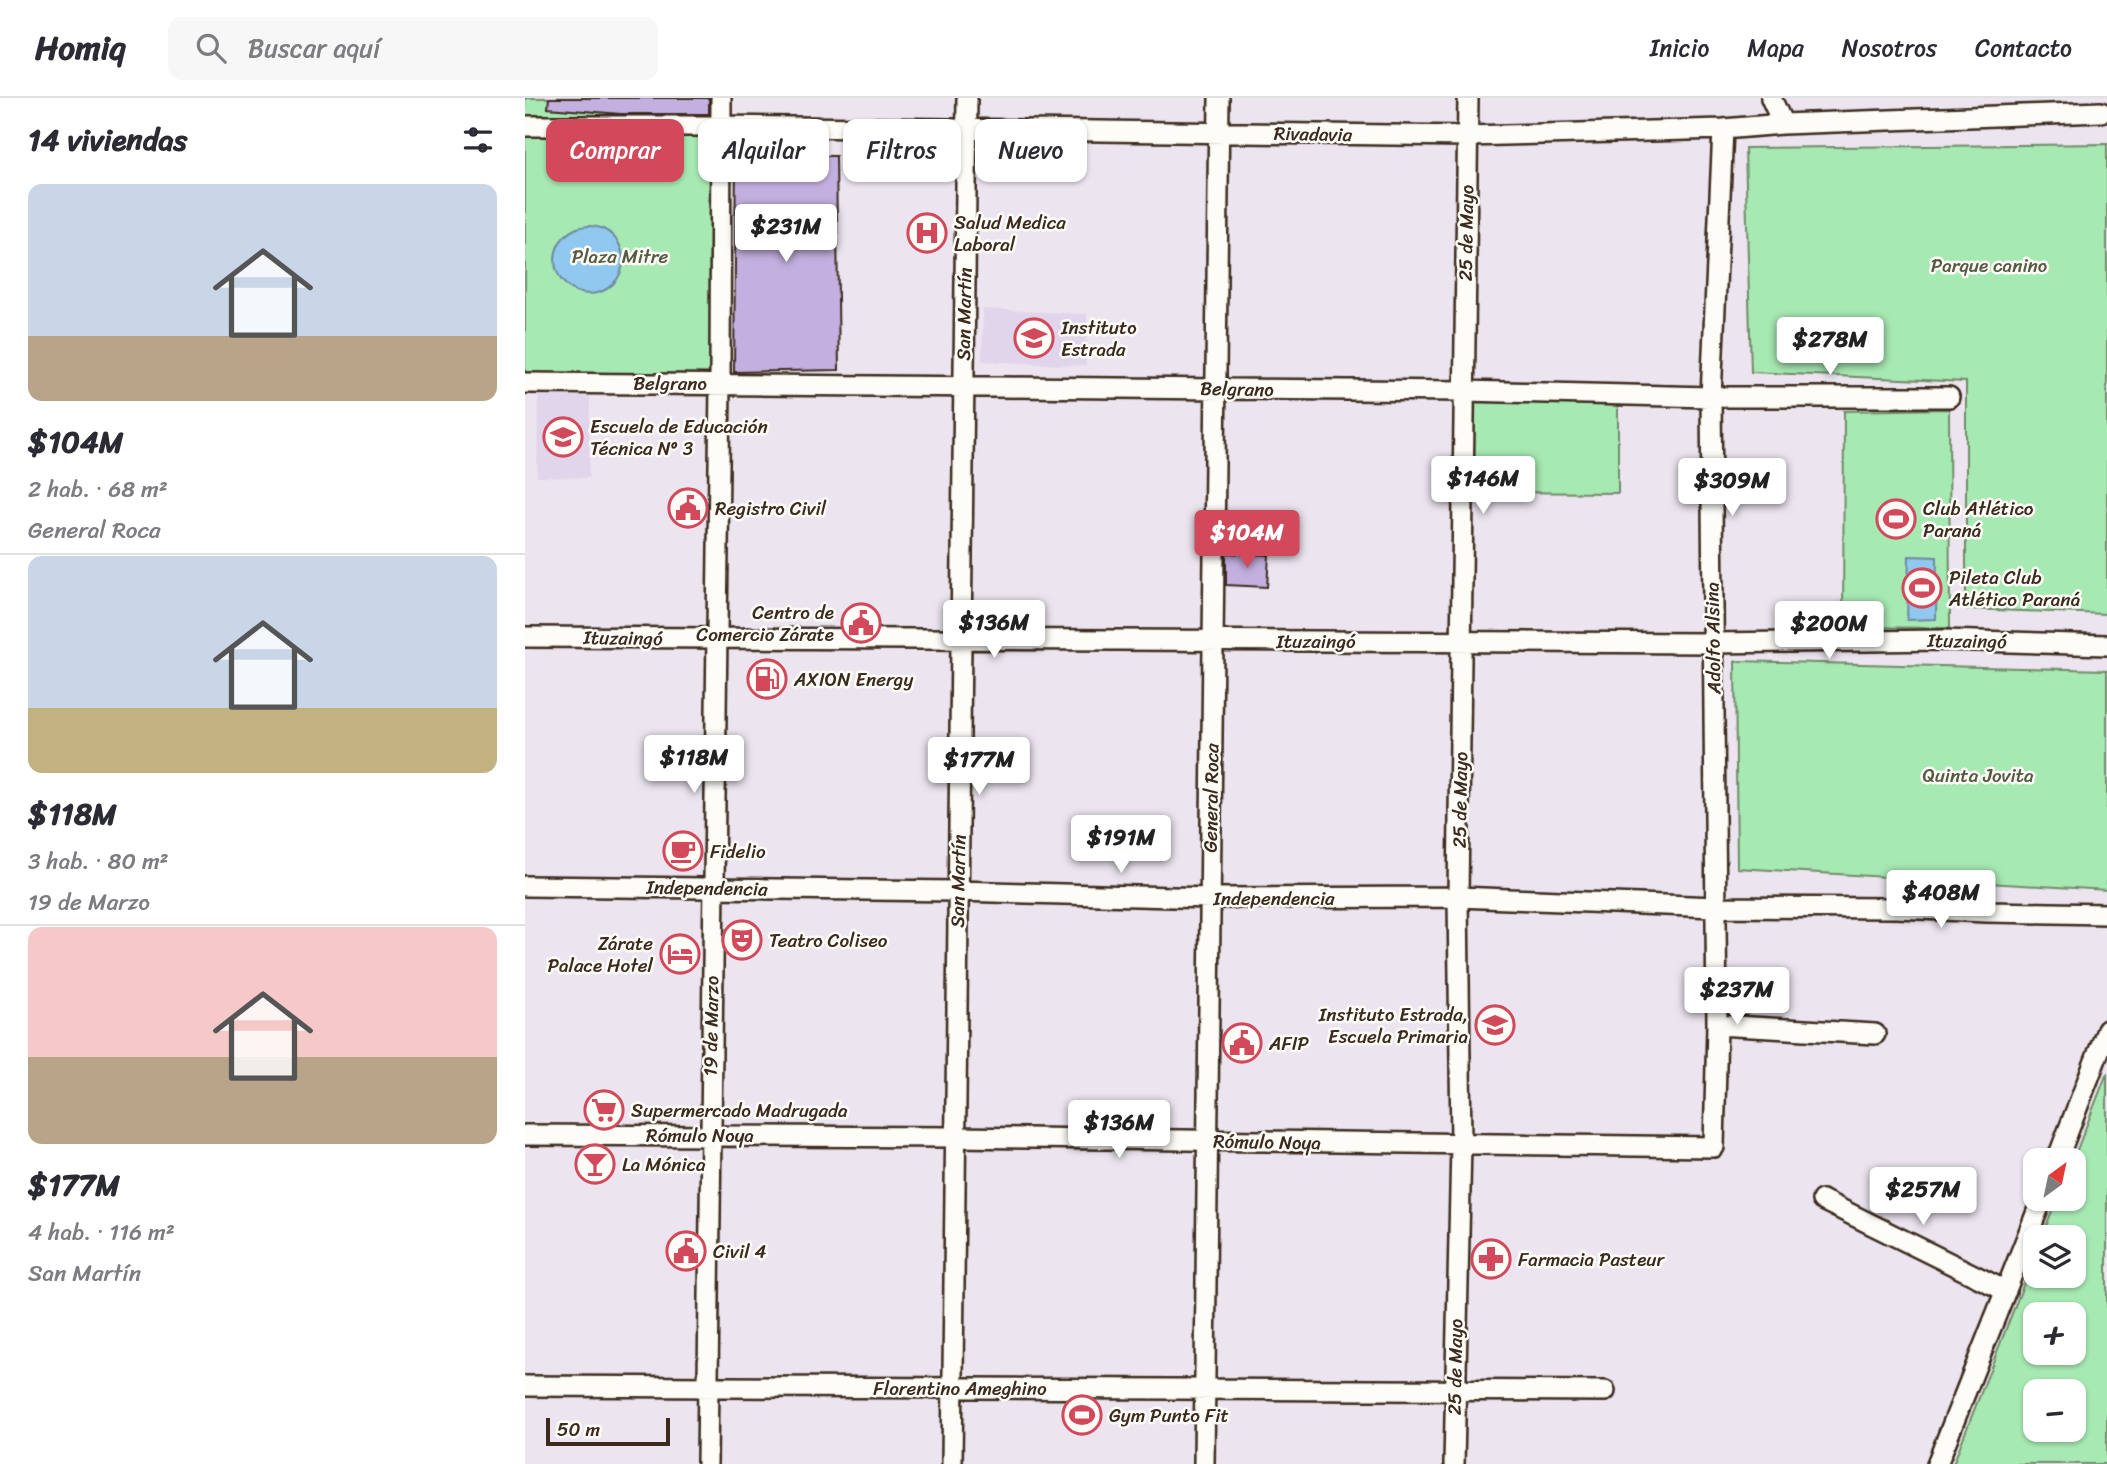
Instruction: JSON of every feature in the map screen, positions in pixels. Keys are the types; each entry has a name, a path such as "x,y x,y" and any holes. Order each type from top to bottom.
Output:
{"street":[{"name":"19 de Marzo","path":"721,98 721,119"},
{"name":"San Martín","path":"952,1464 967,98"},
{"name":"General Roca","path":"1204,1464 1219,98"},
{"name":"25 de Mayo","path":"1454,1464 1461,1144 1458,897 1468,98"},
{"path":"1771,98 1783,124"},
{"name":"Rivadavia","path":"829,128 1467,136 1723,129 2103,109"},
{"name":"Rivadavia","path":"525,126 698,126"},
{"name":"Adolfo Alsina","path":"1714,1147 1717,1025 1711,397 1723,129"},
{"name":"19 de Marzo","path":"707,1464 721,182"},
{"name":"Belgrano","path":"525,383 1216,388 1711,397 1949,397"},
{"name":"Ituzaingó","path":"525,637 1713,643 1944,640 2107,645"},
{"name":"Independencia","path":"525,886 958,891 1210,898 1458,897 1716,906 2107,914"},
{"path":"1717,1025 1875,1034"},
{"path":"2062,1148 2107,1030"},
{"name":"Rómulo Noya","path":"525,1135 956,1137 1714,1147"},
{"path":"1822,1200 2006,1291"},
{"path":"1937,1464 2037,1211"},
{"name":"Florentino Ameghino","path":"525,1386 1605,1391"}],"shaded area":[{"name":"Instituto Estrada","path":"983,309 1087,314 1086,366 982,361"},
{"name":"Escuela de Educación Técnica Nº 3","path":"538,396 590,397 589,478 537,477"}],"green space":[{"path":"525,98 714,98 716,119 698,121 525,121"},
{"name":"Plaza Mitre","path":"684,132 698,132 698,182 712,182 713,366 710,373 703,377 525,377 525,133 546,133 546,182 684,182"},
{"name":"Parque canino","path":"2107,144 2107,614 1966,609 1966,382 1751,372 1745,148"},
{"path":"1474,400 1618,401 1618,493 1474,492"},
{"name":"Club Atlético Paraná","path":"1949,409 1950,628 1843,627 1844,411"},
{"name":"Quinta Jovita","path":"1735,661 2107,670 2107,890 1737,868"},
{"path":"2107,1073 2107,1464 1953,1464 2023,1286 2023,1288 2086,1288 2086,1225 2047,1225 2052,1211 2086,1211 2086,1148 2078,1148"}],"water":[{"path":"596,226 617,241 623,253 621,273 613,284 596,294 582,294 565,284 557,273 555,253 565,236 576,228"},
{"name":"Pileta Club Atlético Paraná","path":"1909,556 1937,557 1936,619 1907,620"}],"building":[{"path":"549,98 709,98 709,114 621,114 548,108"},
{"path":"829,156 836,156 839,370 734,372 736,182 829,182"},
{"path":"1226,553 1269,555 1267,587 1226,585"}],"place":[{"name":"Salud Medica Laboral","path":"927,233"},
{"name":"Instituto Estrada","path":"1034,338"},
{"name":"Escuela de Educación Técnica Nº 3","path":"563,437"},
{"name":"Registro Civil","path":"688,508"},
{"name":"Club Atlético Paraná","path":"1896,519"},
{"name":"Pileta Club Atlético Paraná","path":"1922,588"},
{"name":"Centro de Comercio Zárate","path":"861,623"},
{"name":"AXION Energy","path":"767,679"},
{"name":"Fidelio","path":"683,851"},
{"name":"Teatro Coliseo","path":"742,940"},
{"name":"Zárate Palace Hotel","path":"680,954"},
{"name":"Instituto Estrada, Escuela Primaria","path":"1495,1025"},
{"name":"AFIP","path":"1242,1043"},
{"name":"Supermercado Madrugada","path":"604,1110"},
{"name":"La Mónica","path":"595,1164"},
{"name":"Civil 4","path":"686,1251"},
{"name":"Farmacia Pasteur","path":"1491,1259"},
{"name":"Gym Punto Fit","path":"1082,1415"}]}
